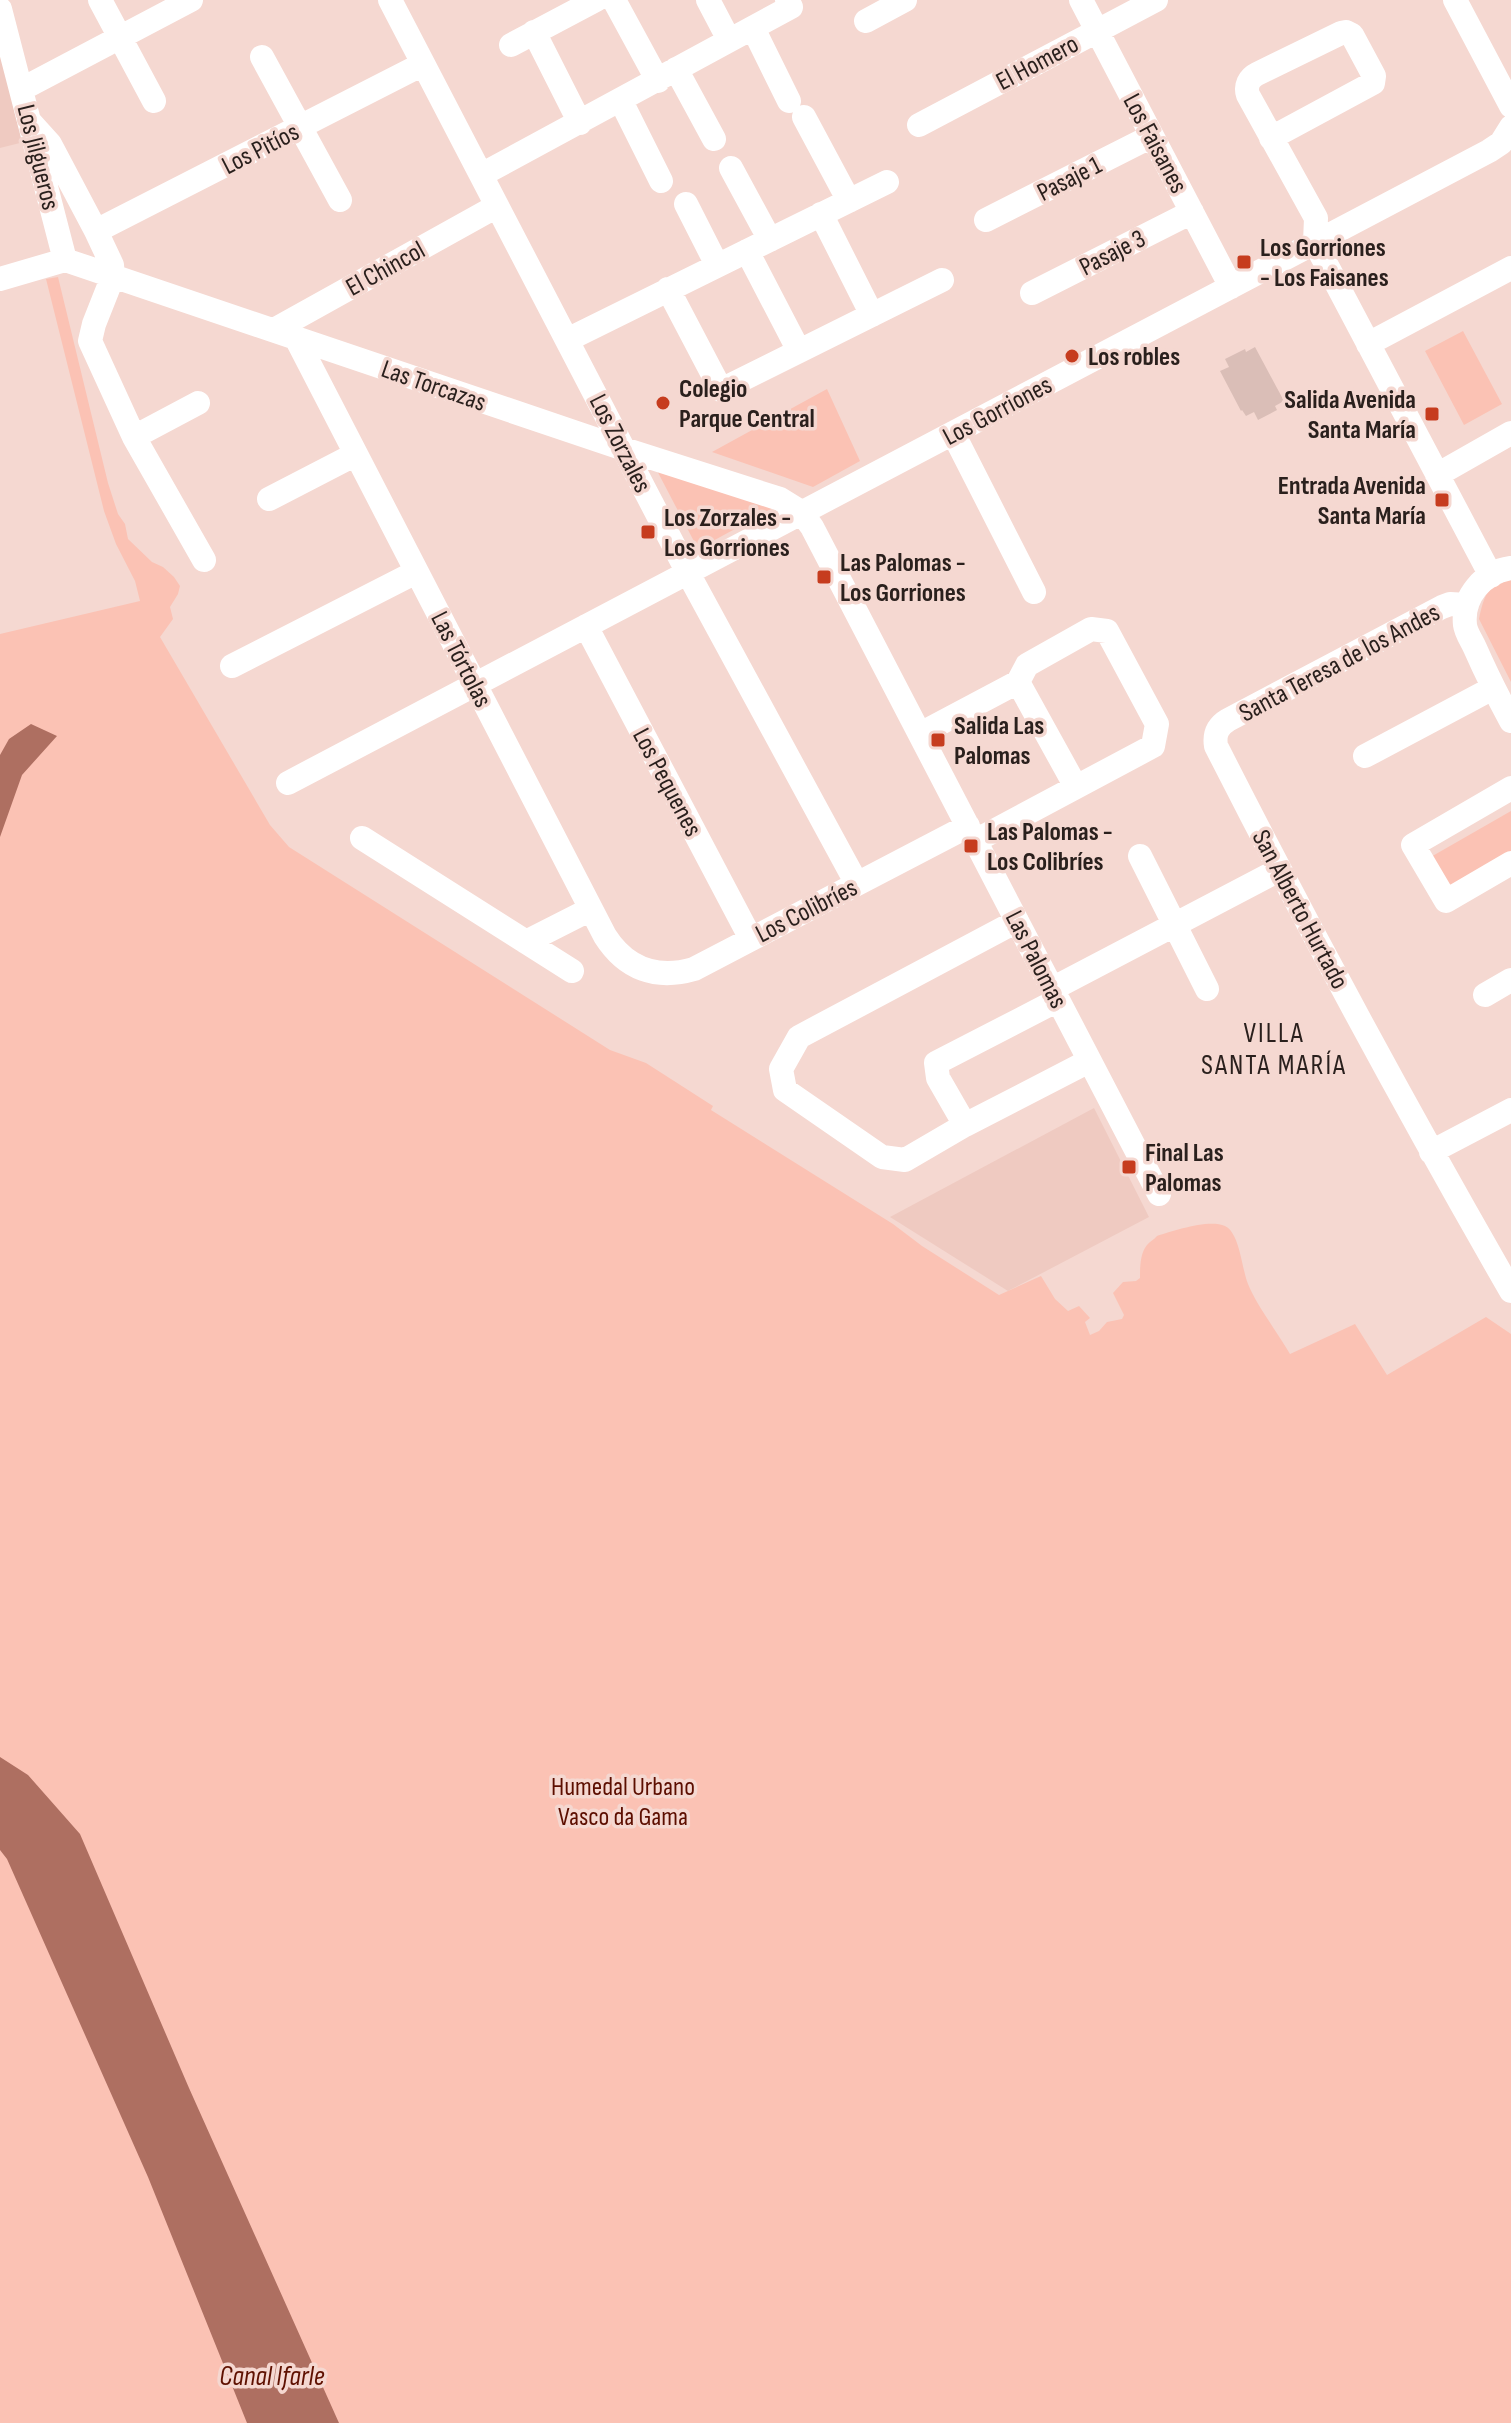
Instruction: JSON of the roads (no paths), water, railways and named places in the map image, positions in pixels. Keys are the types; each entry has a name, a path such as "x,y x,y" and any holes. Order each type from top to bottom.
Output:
{"street":[{"path":"100,0 154,101"},
{"path":"22,89 191,0"},
{"name":"Los Zorzales","path":"390,0 688,573 857,884"},
{"path":"511,45 596,0"},
{"path":"614,0 714,139"},
{"path":"708,0 729,40"},
{"path":"481,175 791,7 787,0"},
{"path":"866,21 905,0"},
{"name":"Los Faisanes","path":"1081,0 1231,287"},
{"name":"El Homero","path":"919,125 1156,0"},
{"path":"1455,0 1511,106"},
{"name":"Los Jilgueros","path":"0,9 65,260"},
{"path":"753,28 849,201"},
{"path":"534,32 580,123"},
{"path":"1271,138 1373,83 1374,76 1352,35 1341,33 1251,78 1247,92 1271,138 1316,218 1315,243 1437,475 1501,572 1479,583 1467,605 1465,627 1511,721"},
{"path":"262,57 340,200"},
{"name":"Los Pitíos","path":"96,231 423,64"},
{"path":"621,101 661,181"},
{"path":"31,123 50,144 112,265 113,276 90,341 134,437 204,560"},
{"name":"Los Gorriones","path":"288,783 1489,151 1501,143 1511,127"},
{"name":"Pasaje 1","path":"986,220 1152,136"},
{"path":"731,168 770,240"},
{"path":"567,340 887,182"},
{"path":"686,204 717,265"},
{"name":"El Chincol","path":"285,334 497,206"},
{"name":"Pasaje 3","path":"1032,293 1192,212"},
{"path":"821,214 872,315"},
{"path":"747,251 799,351"},
{"path":"0,279 65,260"},
{"name":"Las Torcazas","path":"65,260 780,499 801,512"},
{"path":"1368,344 1508,278"},
{"path":"668,289 721,390 942,280"},
{"name":"Las Tórtolas","path":"285,334 356,454 611,947 640,969"},
{"path":"134,437 198,403"},
{"path":"953,433 1034,592"},
{"path":"1437,475 1511,433"},
{"path":"269,499 356,454"},
{"name":"Las Palomas","path":"801,512 812,527 1159,1194"},
{"path":"232,666 416,572"},
{"name":"Santa Teresa de los Andes","path":"1216,733 1228,720 1442,607 1467,605"},
{"name":"Los Pequenes","path":"586,626 751,939"},
{"name":"Los Colibríes","path":"640,969 660,974 694,969 857,884 1076,787 1153,746 1157,724 1107,631 1091,629 1027,665 1018,682"},
{"path":"920,734 1018,682 1076,787"},
{"path":"1365,756 1493,688"},
{"name":"San Alberto Hurtado","path":"1216,733 1216,746 1279,870 1431,1152 1511,1291"},
{"path":"1511,788 1413,845 1446,901 1511,863"},
{"path":"362,838 572,971"},
{"path":"1140,856 1207,989"},
{"path":"965,1125 938,1078 936,1063 1175,925 1279,870"},
{"path":"526,942 591,909"},
{"path":"1017,921 799,1037 781,1069 785,1090 882,1157 905,1160 1089,1061"},
{"path":"1485,995 1511,980"},
{"path":"1431,1152 1511,1110"}],"water":[{"path":"31,724 57,736 22,775 0,837 0,755 9,739"},
{"name":"Canal Ifarle","path":"0,1757 28,1775 80,1834 189,2088 339,2423 247,2423 148,2177 7,1859 0,1850"}],"place":[{"name":"Los Gorriones - Los Faisanes","path":"1244,262"},
{"name":"Los robles","path":"1072,356"},
{"name":"Colegio Parque Central","path":"663,403"},
{"name":"Salida Avenida Santa María","path":"1432,414"},
{"name":"Entrada Avenida Santa María","path":"1442,500"},
{"name":"Los Zorzales - Los Gorriones","path":"648,532"},
{"name":"Las Palomas - Los Gorriones","path":"824,577"},
{"name":"Salida Las Palomas","path":"938,740"},
{"name":"Las Palomas - Los Colibríes","path":"971,846"},
{"name":"Final Las Palomas","path":"1129,1167"}],"district":[{"name":"VILLA SANTA MARÍA","path":"1274,1048"}],"park label":[{"name":"Humedal Urbano Vasco da Gama","path":"623,1801"}]}
